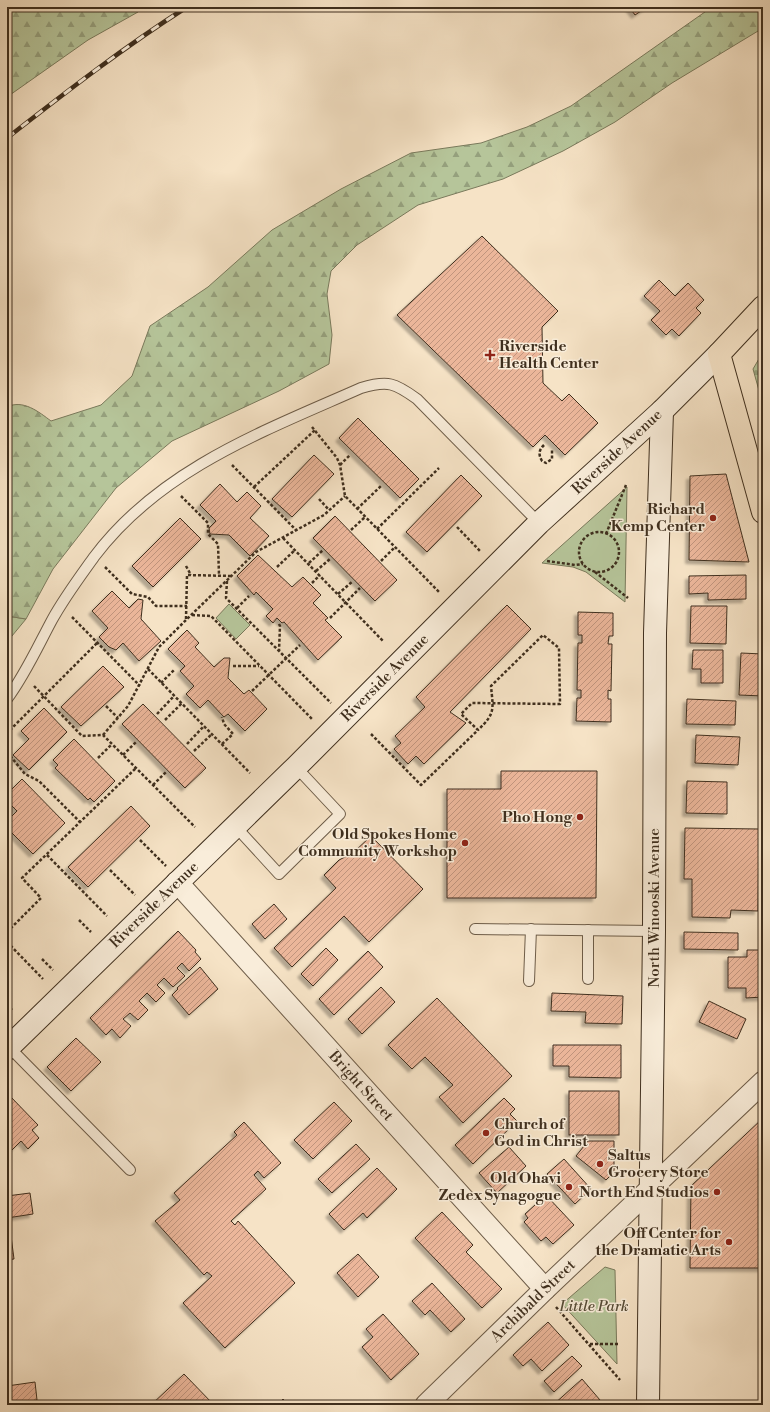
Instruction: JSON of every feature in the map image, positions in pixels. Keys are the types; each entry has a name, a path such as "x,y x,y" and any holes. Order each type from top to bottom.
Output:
{"main road":[{"name":"Riverside Avenue","path":"8,1048 296,767 539,524 662,411 763,307"},
{"path":"719,354 763,512"},
{"name":"North Winooski Avenue","path":"648,1405 654,931 655,634 662,411"}],"street":[{"name":"Bright Street","path":"179,881 545,1289"},
{"name":"Archibald Street","path":"426,1405 545,1289 763,1082"}],"lane":[{"path":"7,699 23,674 61,605 116,530 141,506 169,484 220,453 361,388 387,382 401,387 417,399 539,524"},
{"path":"235,826 279,874 324,831 340,814 296,767"},
{"path":"475,928 654,931"},
{"path":"529,981 531,929"},
{"path":"588,930 588,979"},
{"path":"8,1048 130,1170"}],"path":[{"path":"300,415 333,450 340,464 344,496 454,608"},
{"path":"254,488 314,430"},
{"path":"544,445 540,449 542,461 546,463 552,458 552,450"},
{"path":"220,453 296,530"},
{"path":"340,464 350,455"},
{"path":"377,529 439,468"},
{"path":"606,534 626,485"},
{"path":"357,509 381,486"},
{"path":"23,674 82,736 103,735 128,706 140,686 159,647 191,615 256,552 324,515 344,496"},
{"path":"318,499 329,510"},
{"path":"192,507 208,523 208,534 218,544 218,575"},
{"path":"351,530 365,517"},
{"path":"457,527 496,566"},
{"path":"583,564 579,551 585,538 596,533 606,534 616,543 619,555 613,566 608,570 594,571"},
{"path":"283,538 309,563 383,641"},
{"path":"381,561 395,547"},
{"path":"277,567 295,550"},
{"path":"309,563 323,550"},
{"path":"316,571 330,559"},
{"path":"547,561 574,565 583,564 628,598"},
{"path":"186,566 191,575"},
{"path":"186,620 187,575 232,576"},
{"path":"312,583 320,575"},
{"path":"118,581 132,594 148,597 156,606 187,606"},
{"path":"227,581 226,598 345,718"},
{"path":"338,594 353,581"},
{"path":"330,618 360,588"},
{"path":"236,608 249,596"},
{"path":"61,605 140,686"},
{"path":"191,615 211,616 327,736"},
{"path":"279,624 279,652"},
{"path":"371,734 421,785 478,730 491,717 493,703 491,686 543,635 559,648 560,704 493,703 472,703 461,714 478,730"},
{"path":"7,744 7,733 97,643"},
{"path":"252,691 300,645"},
{"path":"233,666 260,666"},
{"path":"148,669 250,773"},
{"path":"161,683 175,669"},
{"path":"157,714 174,696"},
{"path":"165,720 182,703"},
{"path":"106,706 118,718"},
{"path":"222,717 224,724 233,734 222,744"},
{"path":"187,744 204,726"},
{"path":"194,751 212,734"},
{"path":"103,735 195,827"},
{"path":"123,755 136,742"},
{"path":"98,758 112,744"},
{"path":"7,752 25,774 38,781 80,822"},
{"path":"7,932 41,898 22,878 136,768"},
{"path":"153,785 166,772"},
{"path":"140,840 179,881"},
{"path":"47,855 108,916"},
{"path":"110,870 149,910"},
{"path":"78,920 91,932"},
{"path":"7,942 43,979"},
{"path":"42,959 53,970"},
{"path":"7,1005 12,1010"},
{"path":"556,1307 620,1380"},
{"path":"589,1344 620,1344"}],"green space":[{"path":"7,7 142,7 138,12 88,40 7,97"},
{"path":"712,7 763,7 763,28 672,83 615,122 563,151 503,179 418,205 357,245 331,271 327,294 332,335 329,364 279,391 172,441 116,488 53,569 26,619 7,616 7,407 13,405 25,406 51,421 101,405 132,376 150,326 208,287 272,230 341,189 411,153 481,143 527,127 571,106"},
{"path":"763,352 763,405 753,369"},
{"path":"627,487 625,602 586,572 573,567 542,563"},
{"path":"229,604 250,625 236,639 216,618"},
{"path":"7,616 26,619 7,642"},
{"name":"Little Park","path":"605,1267 615,1270 617,1364 562,1304"}],"building":[{"path":"629,7 647,7 635,15"},
{"name":"Riverside Health Center","path":"482,236 558,311 542,327 543,383 562,401 569,394 598,423 565,455 545,435 533,447 397,315"},
{"path":"659,280 675,296 688,283 704,300 696,308 701,313 679,336 672,329 666,335 651,320 660,311 644,296"},
{"path":"358,418 419,479 400,498 339,438"},
{"path":"314,455 334,474 292,517 272,499"},
{"name":"Richard Kemp Center","path":"726,474 749,562 689,560 690,476"},
{"path":"461,475 482,496 427,552 406,532"},
{"path":"220,484 237,502 247,492 261,506 250,518 269,536 250,556 229,535 210,534 209,528 216,521 200,505"},
{"path":"335,516 397,580 375,601 313,538"},
{"path":"180,518 201,539 153,587 132,566"},
{"path":"258,555 292,587 303,577 321,595 313,603 328,618 325,620 342,637 318,660 284,622 282,623 277,618 273,623 266,616 273,609 256,592 254,595 237,576"},
{"path":"746,575 746,599 708,600 708,593 689,594 689,576"},
{"path":"112,591 129,608 138,599 143,600 141,619 161,641 139,661 123,643 116,650 109,647 99,637 108,628 92,611"},
{"path":"507,605 531,629 450,712 466,723 424,764 416,756 408,764 394,749 401,743 395,736 425,707 416,697"},
{"path":"691,606 727,606 726,644 690,643"},
{"path":"578,612 613,613 613,636 609,636 608,644 612,644 611,691 608,690 608,699 611,699 611,722 576,721 577,698 581,698 581,690 577,690 578,643 582,643 582,635 578,635"},
{"path":"187,630 199,643 195,647 214,667 224,658 230,658 228,678 244,694 249,690 267,709 245,731 228,714 224,717 208,700 200,708 186,694 194,686 180,671 185,666 168,649"},
{"path":"693,650 723,650 723,683 701,683 701,669 692,669"},
{"path":"741,653 763,654 763,696 739,695"},
{"path":"103,666 124,687 81,726 61,707"},
{"path":"687,699 736,701 735,725 686,724"},
{"path":"143,704 206,768 185,788 122,724"},
{"path":"44,708 67,732 29,770 13,755 29,739 21,731"},
{"path":"696,735 740,737 738,765 695,763"},
{"path":"74,739 115,781 94,802 90,798 88,800 55,768 58,765 53,760"},
{"path":"501,771 597,771 596,898 447,898 447,789 501,789"},
{"path":"22,779 65,823 33,854 7,828 7,821 17,811 7,801 7,794"},
{"path":"687,781 727,782 727,814 686,813"},
{"path":"131,806 150,826 88,887 68,867"},
{"path":"685,828 759,829 758,911 731,910 730,918 692,917 692,879 684,879"},
{"path":"371,836 423,889 369,942 344,916 292,967 274,948 336,888 324,875 339,860 353,853"},
{"path":"274,904 287,919 265,939 252,924"},
{"path":"178,931 196,950 195,952 201,959 189,971 182,963 177,968 185,976 173,987 164,978 157,985 165,993 156,1002 147,993 139,1001 148,1010 138,1020 130,1013 123,1019 131,1026 120,1038 112,1029 106,1035 90,1018"},
{"path":"684,932 738,933 738,950 684,949"},
{"path":"326,948 338,960 313,986 301,974"},
{"path":"747,950 763,950 763,997 746,998 746,988 728,988 728,957 747,957"},
{"path":"368,951 383,967 334,1015 319,999"},
{"path":"200,967 218,989 189,1015 172,995 178,989 177,988"},
{"path":"381,987 395,1002 362,1034 348,1019"},
{"path":"552,993 623,996 622,1024 585,1023 586,1012 551,1011"},
{"path":"437,998 512,1076 463,1123 439,1097 453,1085 425,1057 412,1069 388,1045"},
{"path":"709,1001 746,1019 737,1039 699,1022"},
{"path":"76,1038 101,1062 71,1091 47,1067"},
{"path":"553,1045 621,1045 621,1078 569,1077 569,1066 553,1066"},
{"path":"569,1091 619,1091 619,1135 569,1135"},
{"path":"9,1095 38,1125 32,1130 39,1138 28,1149 21,1141 11,1151 7,1147 7,1098"},
{"name":"Church of God in Christ","path":"504,1098 515,1109 510,1114 517,1121 473,1164 455,1145"},
{"path":"334,1102 352,1121 313,1159 294,1140"},
{"path":"763,1118 763,1268 690,1268 691,1186"},
{"path":"244,1122 281,1163 264,1178 258,1171 254,1175 266,1189 231,1221 235,1225 238,1221 295,1283 225,1348 183,1303 212,1276 207,1272 204,1275 155,1221 180,1200 174,1193 237,1135 234,1132"},
{"name":"Saltus Grocery Store","path":"588,1141 614,1141 614,1172 606,1180 576,1156"},
{"path":"356,1144 370,1159 332,1193 318,1179"},
{"path":"509,1147 526,1166 497,1193 479,1173"},
{"path":"564,1159 591,1189 575,1204 547,1174"},
{"path":"377,1168 397,1189 367,1218 363,1213 344,1230 329,1214"},
{"path":"30,1193 33,1214 7,1218 7,1196"},
{"path":"546,1195 574,1225 553,1244 546,1237 541,1241 524,1222 528,1218 525,1214"},
{"path":"442,1212 473,1245 466,1252 502,1289 482,1308 415,1238"},
{"path":"7,1236 11,1236 14,1259 7,1260"},
{"path":"358,1254 379,1277 358,1297 337,1273"},
{"path":"432,1283 465,1319 451,1332 430,1310 425,1315 412,1301"},
{"path":"383,1314 419,1354 391,1380 362,1347 373,1337 366,1329"},
{"path":"548,1322 569,1345 542,1371 531,1359 523,1366 513,1355"},
{"path":"572,1356 582,1366 554,1392 544,1381"},
{"path":"184,1374 214,1405 151,1405"},
{"path":"582,1379 600,1400 595,1405 553,1405"},
{"path":"35,1382 37,1400 7,1404 7,1386"},
{"path":"283,1399 288,1404 291,1401 295,1405 277,1405"}],"railway":[{"path":"7,138 118,54 187,7"}],"place":[{"name":"Riverside Health Center","path":"490,355"},
{"name":"Richard Kemp Center","path":"713,518"},
{"name":"Pho Hong","path":"580,817"},
{"name":"Old Spokes Home Community Workshop","path":"465,843"},
{"name":"Church of God in Christ","path":"486,1133"},
{"name":"Saltus Grocery Store","path":"600,1164"},
{"name":"Old Ohavi Zedex Synagogue","path":"569,1187"},
{"name":"North End Studios","path":"717,1192"},
{"name":"Off Center for the Dramatic Arts","path":"729,1242"}]}
